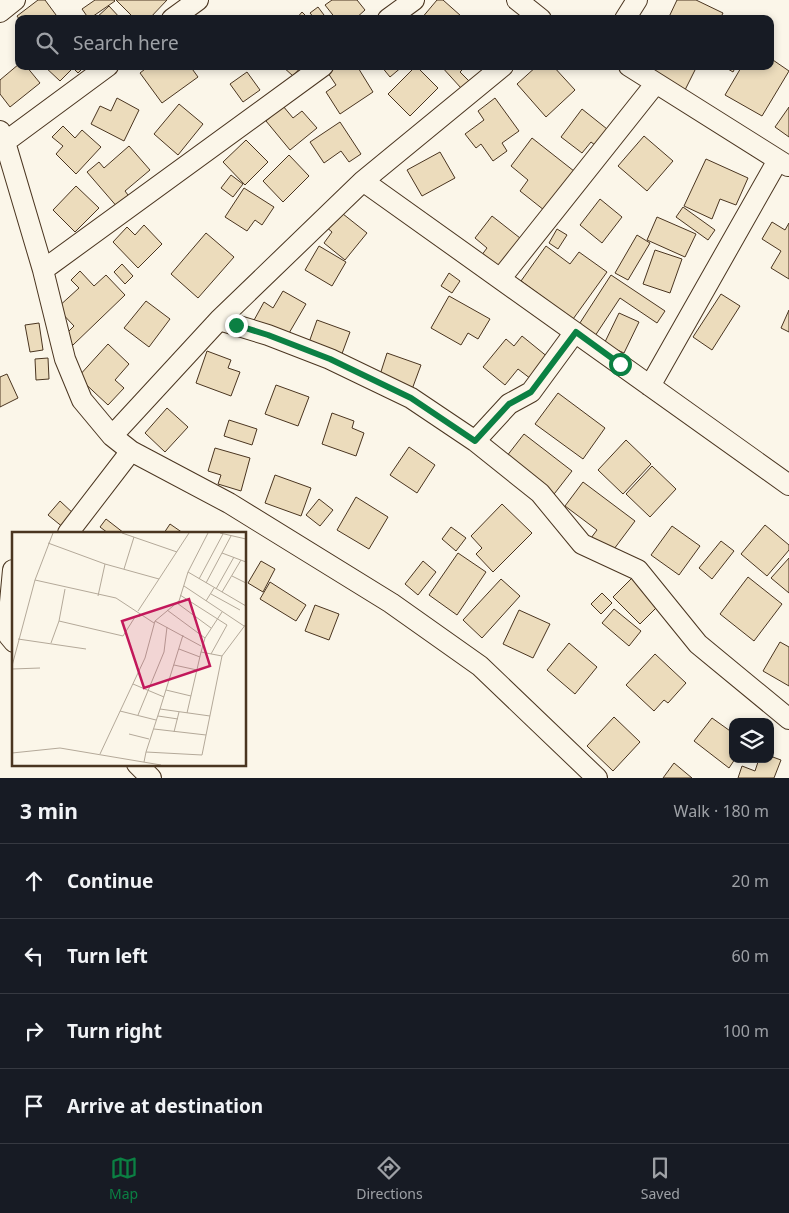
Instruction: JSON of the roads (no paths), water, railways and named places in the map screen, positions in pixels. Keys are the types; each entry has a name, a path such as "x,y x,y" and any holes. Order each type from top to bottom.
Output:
{"street":[{"path":"0,12 14,0"},
{"path":"177,15 198,0"},
{"path":"393,15 414,0"},
{"path":"517,0 537,15"},
{"path":"627,15 636,0"},
{"path":"102,70 3,136 43,270 65,359 82,400 112,436 131,451 229,503 391,603 480,666 597,778"},
{"path":"43,270 318,70"},
{"path":"112,436 220,320 363,181 498,70"},
{"path":"635,70 783,163 650,386"},
{"path":"501,278 656,83"},
{"path":"363,181 789,485"},
{"path":"220,320 268,335 330,359 411,398 475,441 540,493 582,544 638,570 698,644 789,719"},
{"path":"475,441 509,404 531,392 576,332"},
{"path":"69,532 131,451"},
{"path":"9,571 8,624 9,636 12,640"},
{"path":"139,766 151,778"}]}
